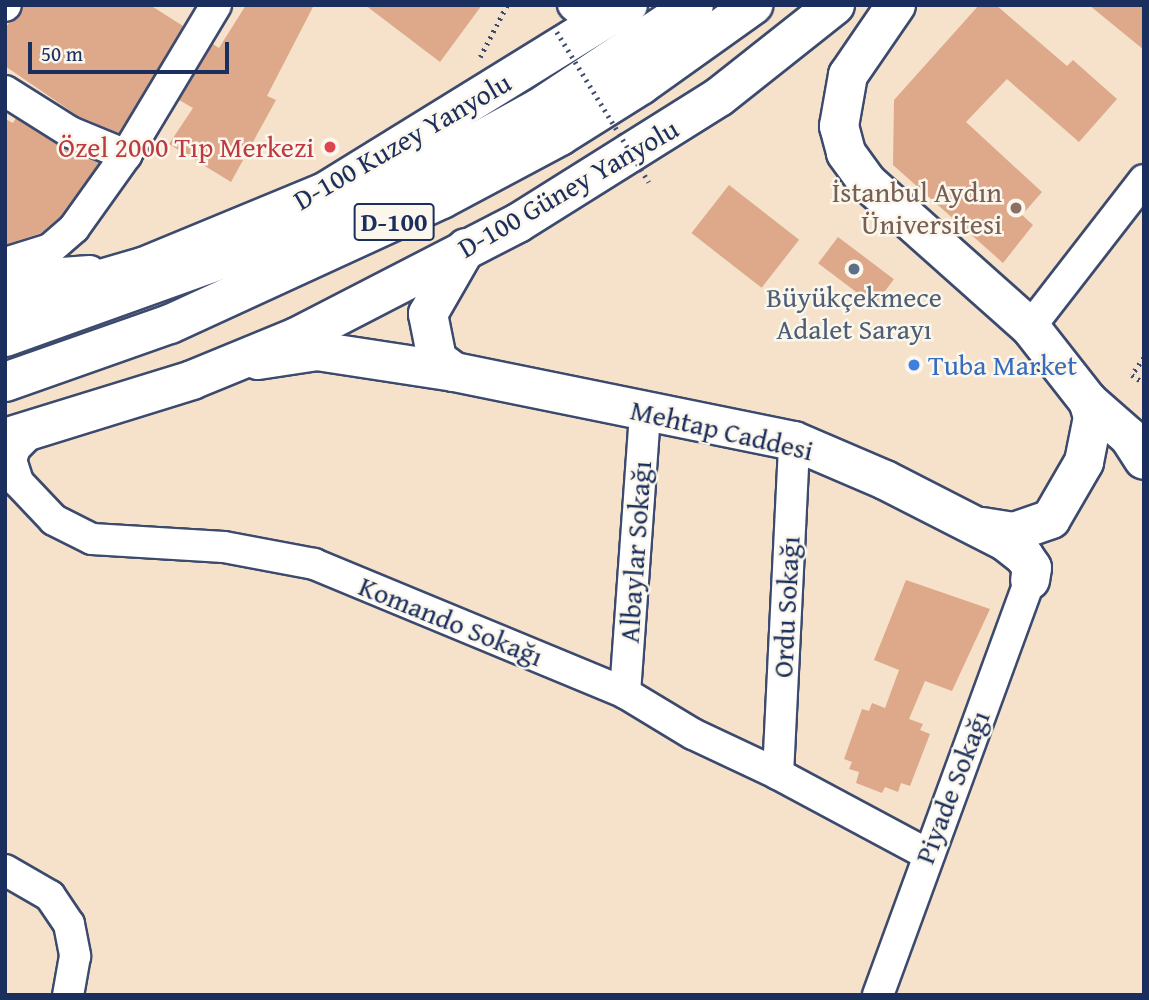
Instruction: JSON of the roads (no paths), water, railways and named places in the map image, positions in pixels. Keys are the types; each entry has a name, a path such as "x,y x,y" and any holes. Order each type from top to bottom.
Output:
{"main road":[{"name":"D-100","path":"5,337 285,237 408,180 539,108 694,5"},
{"name":"D-100","path":"5,382 182,319 442,199 560,136 641,85 753,5"},
{"name":"D-100 Güney Yanyolu","path":"20,434 192,380 297,337 518,223 662,136 719,97 835,5"},
{"path":"896,5 848,75 839,126 846,153 867,183 1030,327 1088,401 1129,437 1143,459"},
{"name":"D-100 Kuzey Yanyolu","path":"5,307 143,267 325,192 600,12"},
{"path":"454,372 437,359 428,314 466,248"},
{"name":"Mehtap Caddesi","path":"192,380 282,354 317,351 454,372 794,441 977,526 1024,556 1032,568 1030,580"},
{"name":"Mehtap Caddesi","path":"977,526 1014,532 1051,519 1084,462 1093,417 1088,401"},
{"path":"1030,580 1044,564 1103,463 1113,455 1143,459"}],"street":[{"path":"5,263 50,248 74,228 126,155 216,5"},
{"path":"5,91 70,132 126,155"},
{"path":"1030,327 1144,180"},
{"path":"5,277 143,267"},
{"name":"Albaylar Sokağı","path":"625,693 645,411"},
{"name":"Komando Sokağı","path":"20,434 11,460 18,482 54,520 92,539 224,547 313,564 625,693 693,734 779,774 926,854"},
{"name":"Ordu Sokağı","path":"779,774 794,441"},
{"name":"Piyade Sokağı","path":"878,995 926,854 1030,580"},
{"path":"5,870 50,896 69,924 75,956 68,995"}],"place":[{"name":"Özel 2000 Tıp Merkezi","path":"330,147"},
{"name":"İstanbul Aydın Üniversitesi","path":"1016,208"},
{"name":"Büyükçekmece Adalet Sarayı","path":"854,269"},
{"name":"Tuba Market","path":"914,365"}]}
